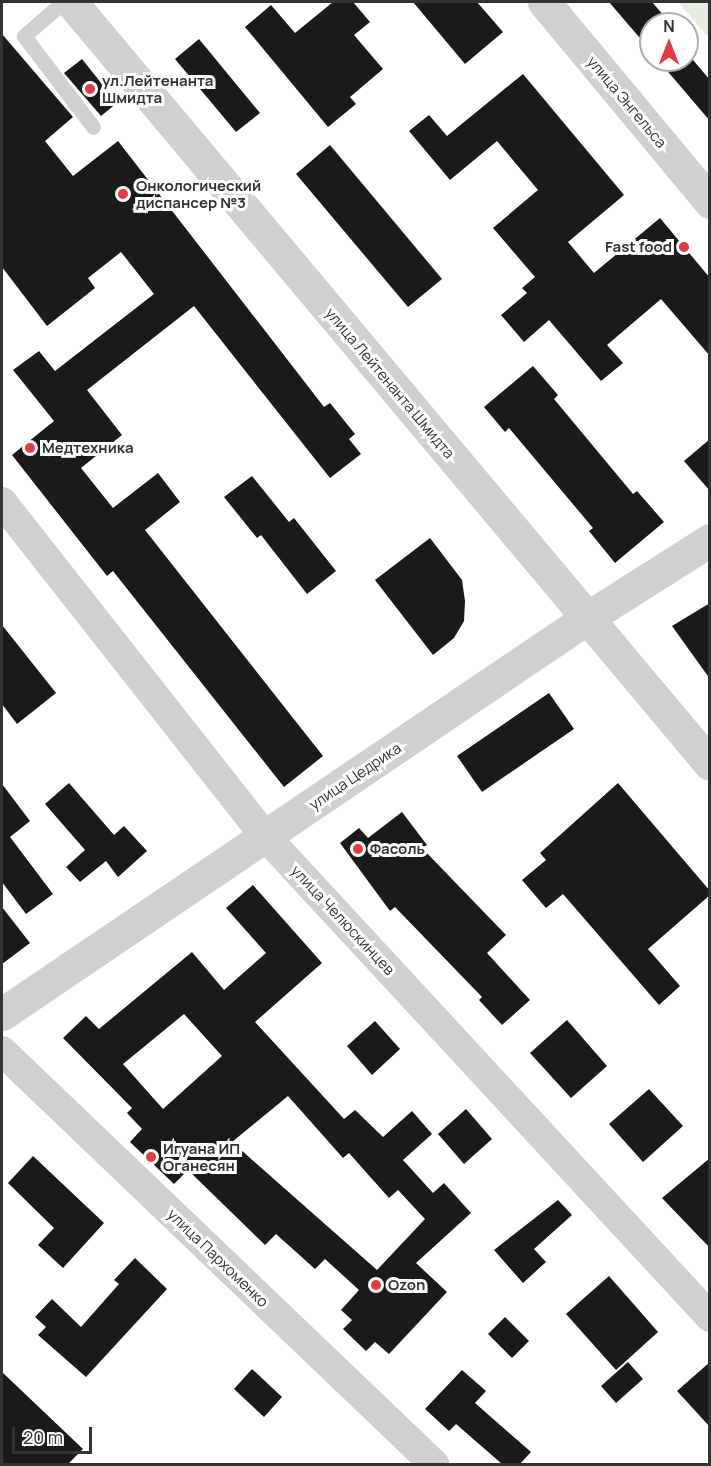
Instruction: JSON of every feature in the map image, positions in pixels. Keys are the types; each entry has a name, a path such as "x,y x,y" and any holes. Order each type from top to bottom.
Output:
{"street":[{"name":"улица Лейтенанта Шмидта","path":"70,2 710,764"},
{"name":"улица Энгельса","path":"544,2 710,202"},
{"name":"улица Челюскинцев","path":"2,502 266,837 710,1317"},
{"name":"улица Цедрика","path":"2,1014 587,618 710,540"},
{"name":"улица Пархоменко","path":"2,1051 434,1464"}],"lane":[{"path":"63,2 24,36 93,127"}],"shaded area":[{"path":"678,2 709,2 709,38 699,26 699,12 687,12"}],"building":[{"path":"333,2 353,2 370,22 354,35 383,69 350,97 356,104 328,127 245,27 271,5 295,33"},
{"path":"413,2 477,2 503,32 465,64"},
{"path":"609,2 652,2 661,12 639,12 639,37"},
{"path":"2,34 73,117 45,141 73,176 118,141 324,407 330,403 355,434 349,439 361,454 330,478 194,306 87,390 122,435 81,468 113,508 158,473 180,502 145,530 323,756 284,787 113,571 107,576 12,455 54,421 13,370 39,351 55,371 154,294 121,252 88,278 95,288 47,326 2,267"},
{"path":"199,39 260,113 236,132 175,59"},
{"path":"82,59 117,103 101,116 64,73"},
{"path":"699,67 710,80 710,121 668,72 699,72"},
{"path":"523,74 624,195 568,242 594,273 660,218 710,278 710,356 661,299 607,345 623,363 601,381 549,320 524,342 501,315 527,293 522,288 535,277 493,228 538,190 497,141 450,180 409,131 429,115 447,136"},
{"path":"330,145 442,279 408,307 296,174"},
{"path":"533,366 558,395 554,399 633,494 637,491 664,522 615,563 589,531 593,528 509,428 505,432 484,407"},
{"path":"710,439 710,491 684,461"},
{"path":"252,476 289,522 294,518 336,571 307,594 261,535 257,538 224,497"},
{"path":"430,538 462,580 465,601 464,621 454,638 433,655 375,580"},
{"path":"710,603 710,679 672,626"},
{"path":"2,625 56,693 17,724 2,704"},
{"path":"549,693 574,729 482,792 457,756"},
{"path":"69,783 114,835 124,826 147,851 118,877 106,861 80,882 66,867 85,850 45,804"},
{"path":"618,783 710,891 710,895 648,949 680,986 659,1005 563,894 546,908 522,880 546,860 540,853"},
{"path":"2,784 30,821 10,837 53,894 26,914 2,882"},
{"path":"402,812 427,845 422,848 506,935 487,953 530,1000 502,1025 479,1000 482,997 395,907 390,911 340,843 359,828 368,838"},
{"path":"253,885 322,963 255,1022 344,1119 355,1110 383,1137 412,1111 432,1134 403,1160 433,1193 444,1183 471,1213 416,1263 447,1292 389,1354 375,1342 366,1351 343,1329 352,1320 341,1310 359,1290 325,1259 315,1269 276,1234 265,1245 188,1170 174,1184 130,1142 142,1129 127,1113 132,1108 63,1038 86,1016 99,1029 192,952 224,990 266,953 226,908","holes":["184,1014 222,1056 163,1109 123,1064","288,1096 343,1158 349,1153 389,1198 398,1190 425,1219 377,1270 232,1142"]},
{"path":"2,907 30,943 2,964"},
{"path":"567,1020 607,1066 571,1098 530,1053"},
{"path":"375,1021 400,1049 372,1075 347,1046"},
{"path":"649,1089 683,1126 643,1162 609,1124"},
{"path":"466,1109 492,1139 464,1164 438,1134"},
{"path":"33,1156 104,1223 63,1268 38,1245 54,1228 8,1183"},
{"path":"710,1158 710,1248 662,1198"},
{"path":"558,1200 572,1215 534,1249 546,1262 523,1283 494,1250"},
{"path":"135,1258 167,1289 86,1377 38,1335 46,1327 35,1317 52,1299 81,1327 119,1284 114,1280"},
{"path":"609,1276 658,1332 616,1370 566,1314"},
{"path":"505,1317 529,1341 512,1358 488,1334"},
{"path":"628,1362 643,1379 616,1403 601,1386"},
{"path":"710,1362 710,1427 677,1391"},
{"path":"252,1369 282,1397 264,1417 234,1389"},
{"path":"462,1370 486,1391 475,1403 531,1452 520,1464 502,1464 456,1424 449,1431 425,1409"},
{"path":"2,1372 83,1449 68,1464 2,1464"}],"place":[{"name":"ул.Лейтенанта Шмидта","path":"90,89"},
{"name":"Онкологический диспансер №3","path":"123,194"},
{"name":"Fast food","path":"684,247"},
{"name":"Медтехника","path":"30,448"},
{"name":"Фасоль","path":"358,849"},
{"name":"Игуана ИП Оганесян","path":"151,1157"},
{"name":"Ozon","path":"376,1285"}]}
